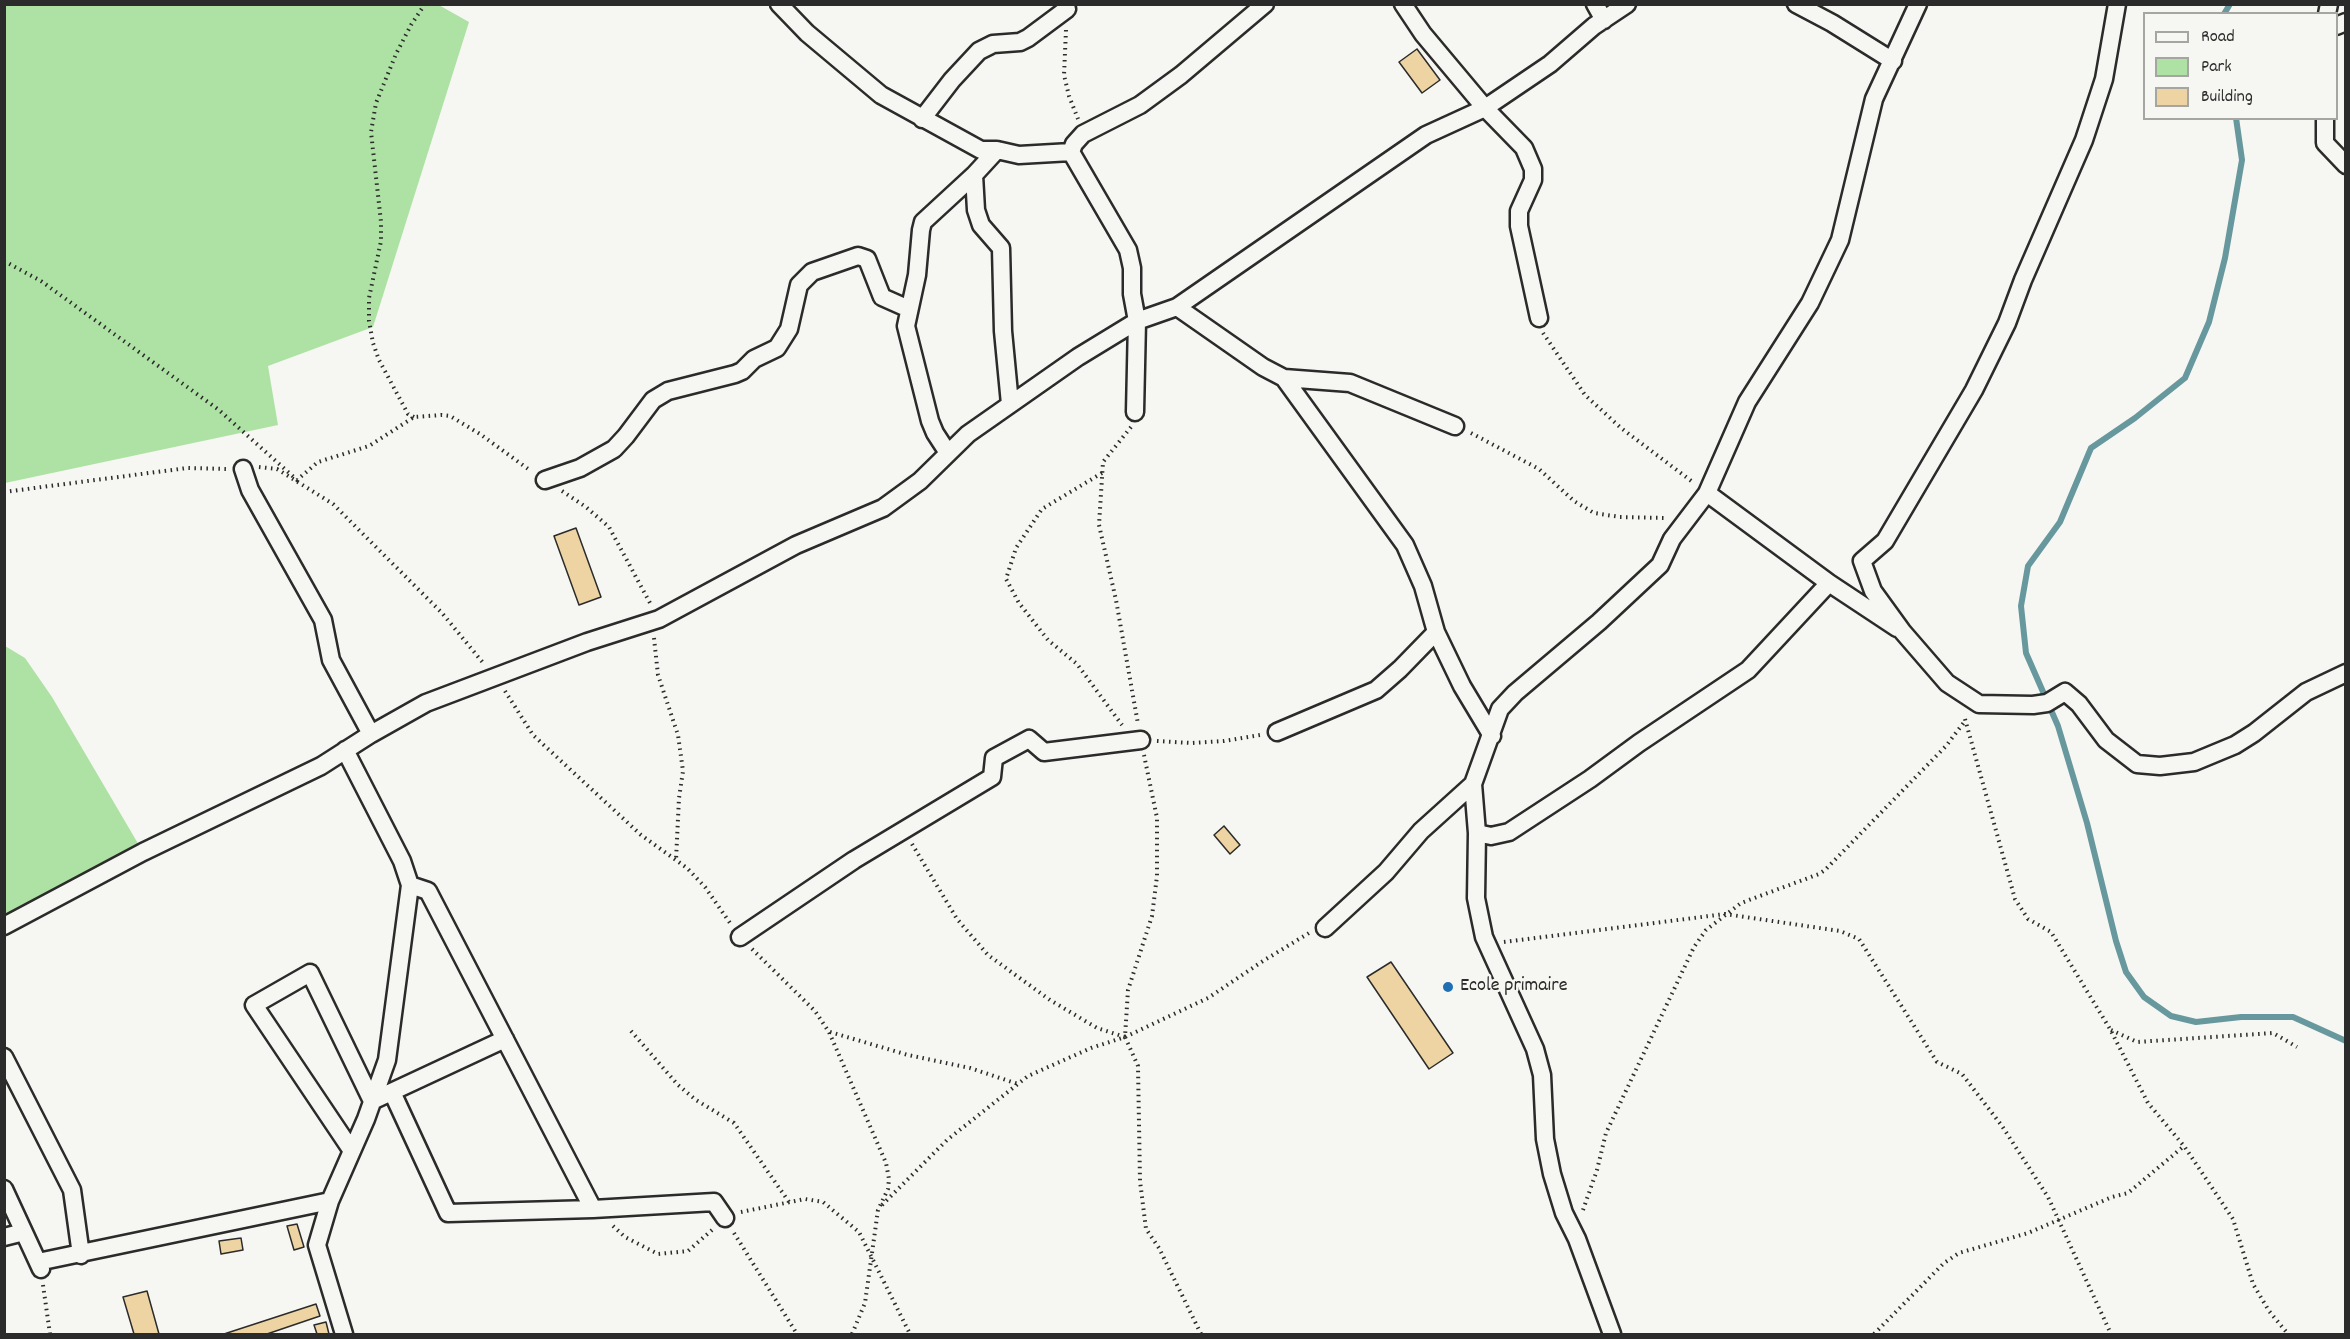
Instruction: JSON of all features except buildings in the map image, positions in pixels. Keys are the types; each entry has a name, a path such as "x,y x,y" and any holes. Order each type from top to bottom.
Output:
{"street":[{"path":"779,4 807,33 881,95 981,150 997,150 1019,155 1071,152"},
{"path":"1071,152 1074,144 1083,134 1140,105 1181,75 1265,4"},
{"path":"1403,4 1423,34 1485,108 1524,148 1533,169 1533,180 1519,211 1523,245 1539,318"},
{"path":"1595,4 1604,20"},
{"path":"4,926 143,852 321,766 371,734 426,704 587,642 659,619 796,545 883,508 920,481 968,434 1078,357 1137,321 1177,307 1426,135 1485,108 1550,64 1604,20 1628,4"},
{"path":"1796,4 1832,23 1893,61"},
{"path":"1612,1335 1577,1239 1564,1213 1552,1174 1545,1139 1542,1075 1535,1049 1484,936 1476,898 1477,833 1473,784 1500,709 1515,693 1599,622 1660,565 1672,539 1707,493 1747,402 1810,303 1840,240 1874,99 1918,4"},
{"path":"2117,4 2104,79 2084,140 2023,280 2007,323 1949,436 1886,541 1862,561 1873,591 1902,631 1947,683 1978,704 2033,705 2047,703 2065,692 2079,704 2106,740 2137,764 2160,766 2194,762 2235,745 2306,692 2346,673"},
{"path":"922,119 952,80 979,51 993,44 1020,42 1067,9"},
{"path":"2325,120 2325,143 2346,165"},
{"path":"948,453 935,434 906,326 917,275 923,222 975,175 997,150"},
{"path":"1071,152 1128,250 1137,321 1135,412"},
{"path":"975,175 976,210 981,225 1001,248 1003,331 1010,404"},
{"path":"545,480 580,468 614,449 653,400 668,391 735,374 742,371 754,359 777,348 789,329 800,285 812,272 858,256 867,260 882,297 909,309"},
{"path":"1177,307 1263,367 1284,378 1350,383 1455,426"},
{"path":"1284,378 1405,545 1423,586 1436,632 1462,686 1492,736"},
{"path":"243,469 250,490 324,620 331,660 371,734"},
{"path":"1707,493 1829,584 1902,631"},
{"path":"1477,833 1491,836 1509,832 1739,676 1756,662 1829,584"},
{"path":"1277,732 1376,690 1436,632"},
{"path":"740,937 854,860 992,777 994,758 1029,739 1044,752 1140,740"},
{"path":"344,1335 317,1245 330,1201 387,1060 410,885 402,861 345,750"},
{"path":"1324,928 1372,886 1421,831 1473,784"},
{"path":"410,885 428,891 593,1209"},
{"path":"352,1151 254,1005 310,973 372,1101"},
{"path":"372,1101 505,1039"},
{"path":"4,1057 72,1190 81,1255"},
{"path":"392,1092 448,1213 593,1209 714,1202 725,1218"},
{"path":"4,1188 40,1266 330,1201"},
{"path":"4,1237 24,1232"}],"path":[{"path":"425,4 396,54 376,103 371,132 381,222 381,241 369,298 369,321 373,344 408,414 414,417 450,416 586,507 609,527 659,619 653,642 658,675 678,735 683,771 679,798 676,861"},
{"path":"1067,9 1064,75 1083,134"},
{"path":"4,261 41,281 219,410 297,480"},
{"path":"1539,318 1541,330 1585,395 1621,428 1707,493"},
{"path":"1135,412 1134,423 1103,462 1099,525 1126,652 1140,740 1157,818 1157,876 1152,916 1128,990 1125,1037 1138,1066 1140,1180 1146,1229 1159,1248 1201,1335"},
{"path":"297,480 318,462 369,446 388,436 414,417"},
{"path":"1455,426 1489,441 1539,469 1574,501 1594,513 1620,517 1688,518"},
{"path":"4,492 187,468 243,469 265,466 277,469 297,480 333,504 373,543 442,613 496,678 533,735 641,835 676,861 705,887 740,937 815,1011 829,1032 886,1163 889,1179 888,1189 878,1210 865,1303 852,1335"},
{"path":"1103,473 1042,510 1016,548 1006,579 1019,603 1048,640 1077,664 1122,726 1140,740 1224,741 1277,732"},
{"path":"1961,711 2015,899 2028,919 2051,932 2110,1029 2148,1103 2184,1146 2233,1219 2253,1284 2269,1311 2288,1335"},
{"path":"1582,1217 1606,1133 1694,947 1706,930 1741,903 1825,870 1946,746 1965,720"},
{"path":"904,830 957,919 988,955 1050,1000 1097,1028 1125,1037"},
{"path":"1484,936 1497,942 1725,914 1840,931 1859,939 1937,1062 1962,1074 2002,1126 2048,1197 2111,1335"},
{"path":"878,1210 947,1140 1028,1076 1091,1048 1125,1037 1208,998 1303,935 1324,928"},
{"path":"2110,1029 2137,1042 2273,1033 2297,1047"},
{"path":"631,1031 678,1085 696,1100 734,1124 789,1202"},
{"path":"829,1032 908,1055 970,1068 1018,1084"},
{"path":"1874,1335 1944,1263 1959,1253 2028,1233 2112,1197 2128,1193 2184,1146"},
{"path":"593,1209 625,1237 658,1254 688,1251 725,1218 744,1211 805,1199 823,1202 859,1232 910,1335"},
{"path":"725,1218 796,1335"},
{"path":"40,1266 50,1335"}],"green space":[{"path":"437,4 469,22 373,327 268,366 278,425 5,483 5,5"},
{"path":"5,646 25,658 52,697 143,852 5,926"}],"waterway":[{"path":"2225,12 2230,4"},
{"path":"2236,120 2242,160 2225,258 2209,322 2185,378 2135,418 2091,448 2060,522 2028,566 2021,606 2026,653 2058,726 2087,823 2116,941 2126,972 2144,997 2171,1016 2196,1022 2241,1017 2293,1017 2346,1041"}],"place":[{"name":"Ecole primaire","path":"1448,987"}]}
